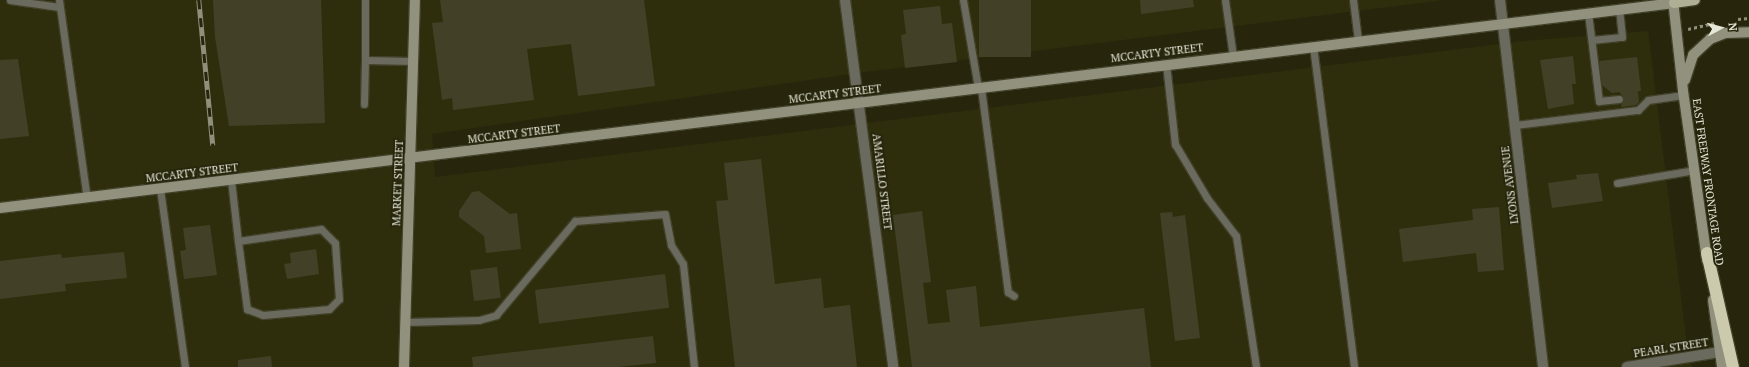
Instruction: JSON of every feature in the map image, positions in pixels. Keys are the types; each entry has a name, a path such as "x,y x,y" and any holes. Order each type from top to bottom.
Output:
{"highway":[{"path":"1707,253 1733,367"}],"main road":[{"name":"MARKET STREET","path":"404,367 415,0"},
{"path":"1674,1 1695,0"},
{"name":"MCCARTY STREET","path":"0,208 860,103 1674,1"},
{"name":"EAST FREEWAY FRONTAGE ROAD","path":"1674,1 1694,170 1722,367"},
{"path":"1684,93 1687,69 1693,55 1710,39 1726,33 1749,32"}],"street":[{"name":"AMARILLO STREET","path":"846,0 893,367"},
{"name":"LYONS AVENUE","path":"1500,0 1543,367"},
{"name":"PEARL STREET","path":"1627,367 1663,365 1720,352"}],"lane":[{"path":"10,0 60,3 87,198"},
{"path":"364,104 365,0"},
{"path":"963,0 979,88 1008,292 1014,296"},
{"path":"1225,0 1233,56"},
{"path":"1353,0 1358,40"},
{"path":"1592,40 1622,37 1619,9"},
{"path":"1588,12 1601,114"},
{"path":"1313,46 1354,367"},
{"path":"365,60 413,61"},
{"path":"1166,64 1175,144 1207,198 1236,236 1256,367"},
{"path":"1639,97 1648,100 1684,93"},
{"path":"1600,101 1619,99"},
{"path":"1515,125 1638,110 1648,100"},
{"path":"1617,184 1694,170"},
{"path":"231,180 238,241 247,309 263,315 329,309 339,299 335,243 321,230 238,241"},
{"path":"160,189 185,367"},
{"path":"406,322 479,320 496,315 575,221 665,214 671,245 683,264 694,367"}],"shaded area":[{"path":"0,0 1444,0 865,72 432,134 435,177 1524,41 1648,31 1686,338 1692,367 0,367"}],"building":[{"path":"213,0 321,0 325,123 229,126 215,37"},
{"path":"440,0 644,0 655,86 578,96 571,44 527,49 534,100 453,110 452,98 442,100 432,23 443,22"},
{"path":"979,0 1031,0 1031,57 979,57"},
{"path":"1140,0 1193,0 1194,7 1141,14"},
{"path":"940,6 942,24 952,23 957,62 905,68 901,35 906,34 903,10"},
{"path":"1573,56 1576,84 1572,84 1574,104 1548,109 1540,60"},
{"path":"1637,57 1641,91 1638,91 1639,102 1636,105 1621,107 1623,96 1619,92 1612,93 1602,85 1599,61"},
{"path":"18,59 29,136 0,139 0,60"},
{"path":"761,159 775,284 821,278 824,308 850,305 857,367 735,367 716,201 728,200 724,163"},
{"path":"1598,173 1603,201 1552,208 1548,183 1577,179 1576,175"},
{"path":"479,191 510,214 517,213 521,249 486,253 484,236 459,217 459,211 472,192"},
{"path":"1499,207 1504,270 1478,272 1476,253 1403,262 1399,229 1473,220 1472,209"},
{"path":"922,211 931,282 923,283 928,324 950,322 946,290 976,286 980,327 1144,308 1151,367 912,367 893,215"},
{"path":"1172,212 1173,217 1185,215 1200,338 1175,341 1160,213"},
{"path":"210,225 217,275 184,279 180,251 186,250 183,228"},
{"path":"316,249 319,274 287,279 284,264 291,263 290,253"},
{"path":"124,252 127,278 65,284 66,291 0,299 0,261 61,254 62,258"},
{"path":"497,267 501,298 474,301 470,270"},
{"path":"665,274 669,308 539,324 535,290"},
{"path":"653,336 656,363 618,367 473,367 472,357"},
{"path":"271,356 272,367 238,367 238,360"}],"railway":[{"path":"199,0 213,145"}]}
